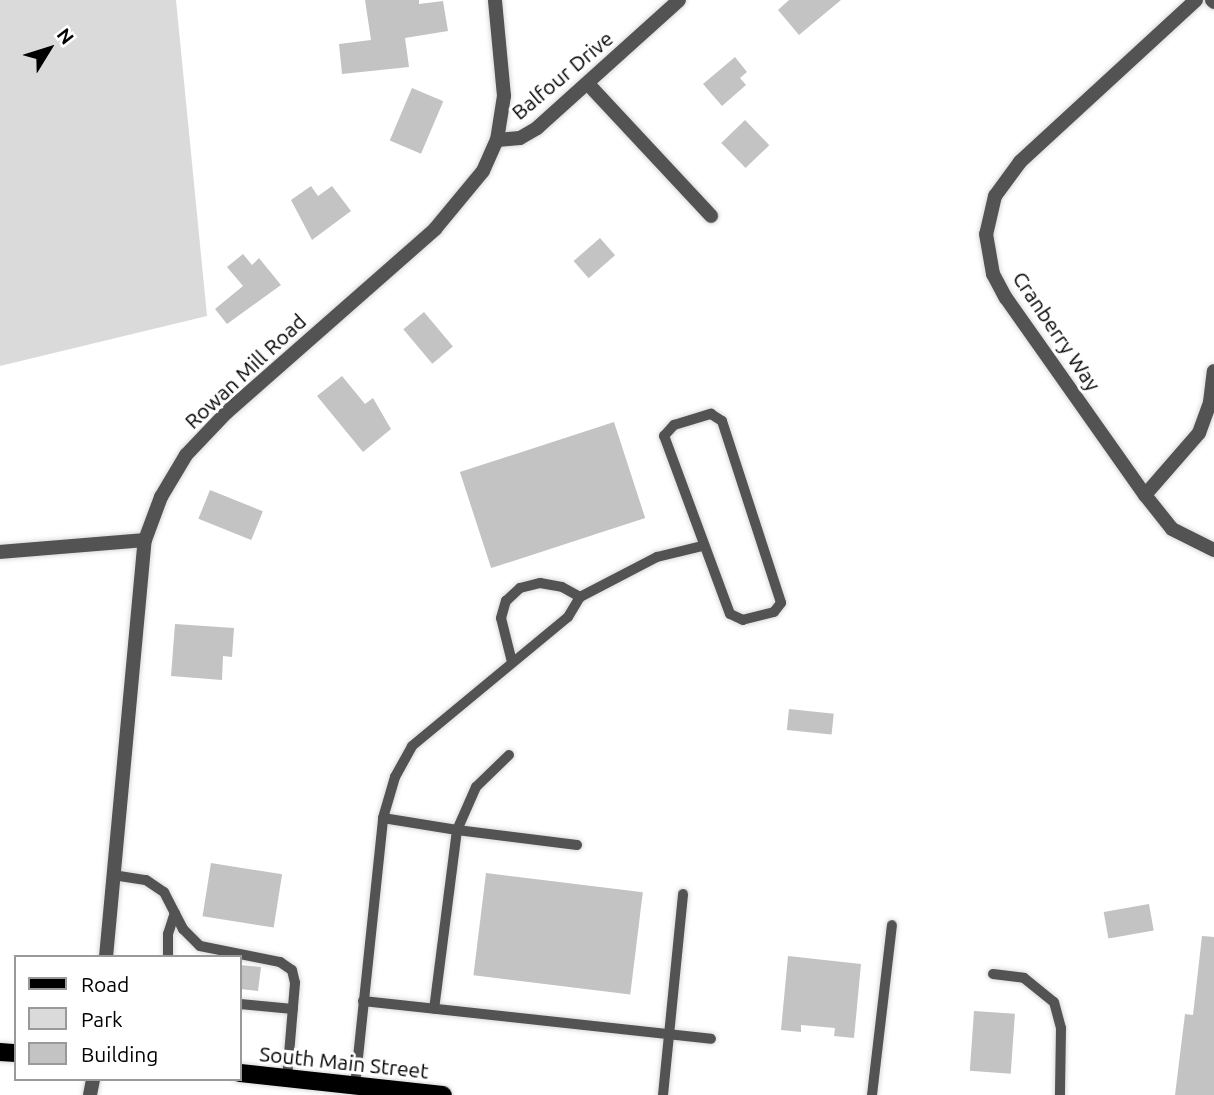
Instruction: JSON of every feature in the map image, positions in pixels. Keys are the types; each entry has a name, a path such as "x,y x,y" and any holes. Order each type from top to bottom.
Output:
{"main road":[{"name":"South Main Street","path":"242,1073 443,1095"}],"street":[{"name":"Rowan Mill Road","path":"106,955 145,540 161,497 186,455 227,412 435,229 483,171 497,140 504,96 495,0"},
{"name":"Balfour Drive","path":"497,140 520,138 589,85 679,0"},
{"name":"Cranberry Way","path":"1196,0 1020,162 995,196 986,234 993,274 1006,298 1145,495 1172,529 1198,546 1214,550"},
{"path":"589,85 711,216"},
{"path":"1145,495 1199,433 1210,402 1214,372"},
{"path":"0,552 145,540"}],"lane":[{"path":"711,414 722,421 781,603 774,612 743,620 730,614 702,546 664,436 674,425 711,414"},
{"path":"355,1086 383,818 394,777 412,746 568,617 580,597 657,557 702,546"},
{"path":"512,662 501,618 506,601 520,588 540,583 562,587 580,597"},
{"path":"434,1009 457,830 477,787 509,755"},
{"path":"383,818 577,845"},
{"path":"113,875 146,880 164,892 183,929 201,946 280,962 292,970 293,1009 287,1079"},
{"path":"663,1095 683,894"},
{"path":"168,955 168,934 175,913"},
{"path":"872,1095 892,925"},
{"path":"993,974 1024,978 1054,1002 1061,1028 1060,1095"},
{"path":"363,1000 712,1039"},
{"path":"242,1004 293,1009"}],"green space":[{"path":"0,0 176,0 207,316 0,366"}],"building":[{"path":"365,0 419,0 419,4 443,1 448,31 405,38 409,67 342,74 339,44 371,40"},
{"path":"789,0 841,0 799,35 778,10"},
{"path":"735,57 747,72 740,78 746,85 722,106 703,84"},
{"path":"412,88 443,101 421,154 390,140"},
{"path":"745,120 769,145 746,168 721,143"},
{"path":"311,186 318,196 332,186 351,211 312,240 291,200"},
{"path":"600,238 615,255 589,278 574,261"},
{"path":"243,254 252,265 259,258 281,285 227,324 215,309 243,286 227,267"},
{"path":"424,312 453,346 432,364 403,329"},
{"path":"342,376 365,404 373,398 391,429 363,452 317,396"},
{"path":"614,422 645,518 491,568 460,472"},
{"path":"210,490 263,511 251,540 198,519"},
{"path":"175,624 234,628 232,657 223,656 222,680 171,676"},
{"path":"789,709 834,714 832,735 787,730"},
{"path":"211,863 282,874 274,928 203,916"},
{"path":"486,873 643,892 630,994 473,975"},
{"path":"1149,904 1154,931 1108,939 1104,912"},
{"path":"1202,936 1214,937 1214,1095 1175,1095 1185,1014 1193,1015"},
{"path":"788,956 861,964 854,1038 834,1036 835,1028 801,1025 801,1032 781,1030"},
{"path":"242,965 261,967 258,991 242,989"},
{"path":"974,1011 1015,1014 1011,1074 970,1071"}]}
